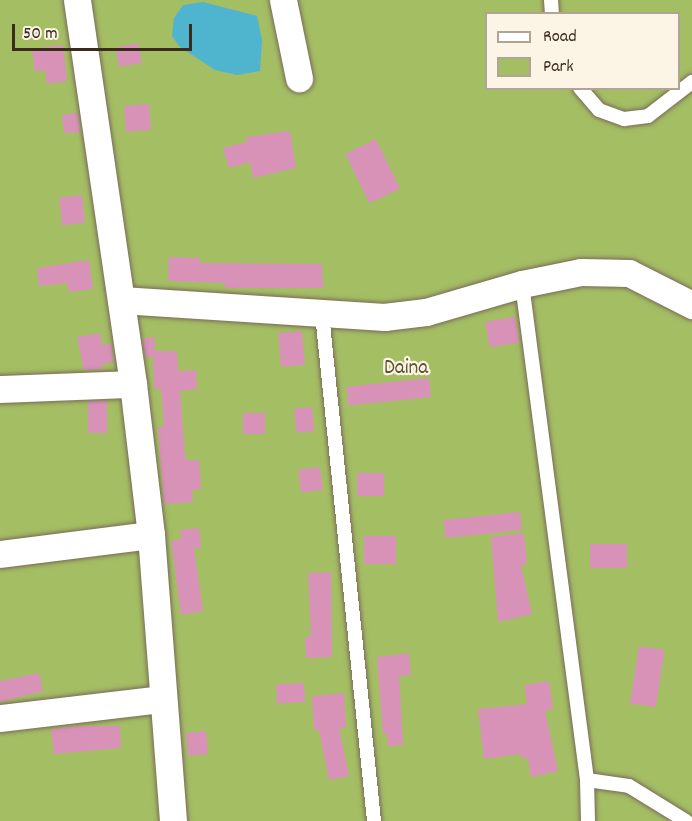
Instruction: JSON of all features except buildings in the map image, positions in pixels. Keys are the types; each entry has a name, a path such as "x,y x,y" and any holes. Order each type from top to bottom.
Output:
{"street":[{"path":"77,0 134,384 151,535 173,821"},
{"path":"283,0 299,78"},
{"path":"121,300 384,317 426,312 522,284 581,272 629,273 692,305"},
{"path":"0,389 134,384"},
{"path":"0,554 151,535"},
{"path":"0,718 162,699"}],"lane":[{"path":"582,90 599,110 624,119 648,116 692,82"},
{"path":"522,284 587,780 588,821"},
{"path":"322,314 374,821"},
{"path":"587,780 629,786 686,821"}],"green space":[{"name":"Daina","path":"0,0 692,0 692,821 0,821"}],"water":[{"path":"203,2 257,16 262,40 260,71 237,75 215,70 180,47 172,36 174,18 183,5"}]}
